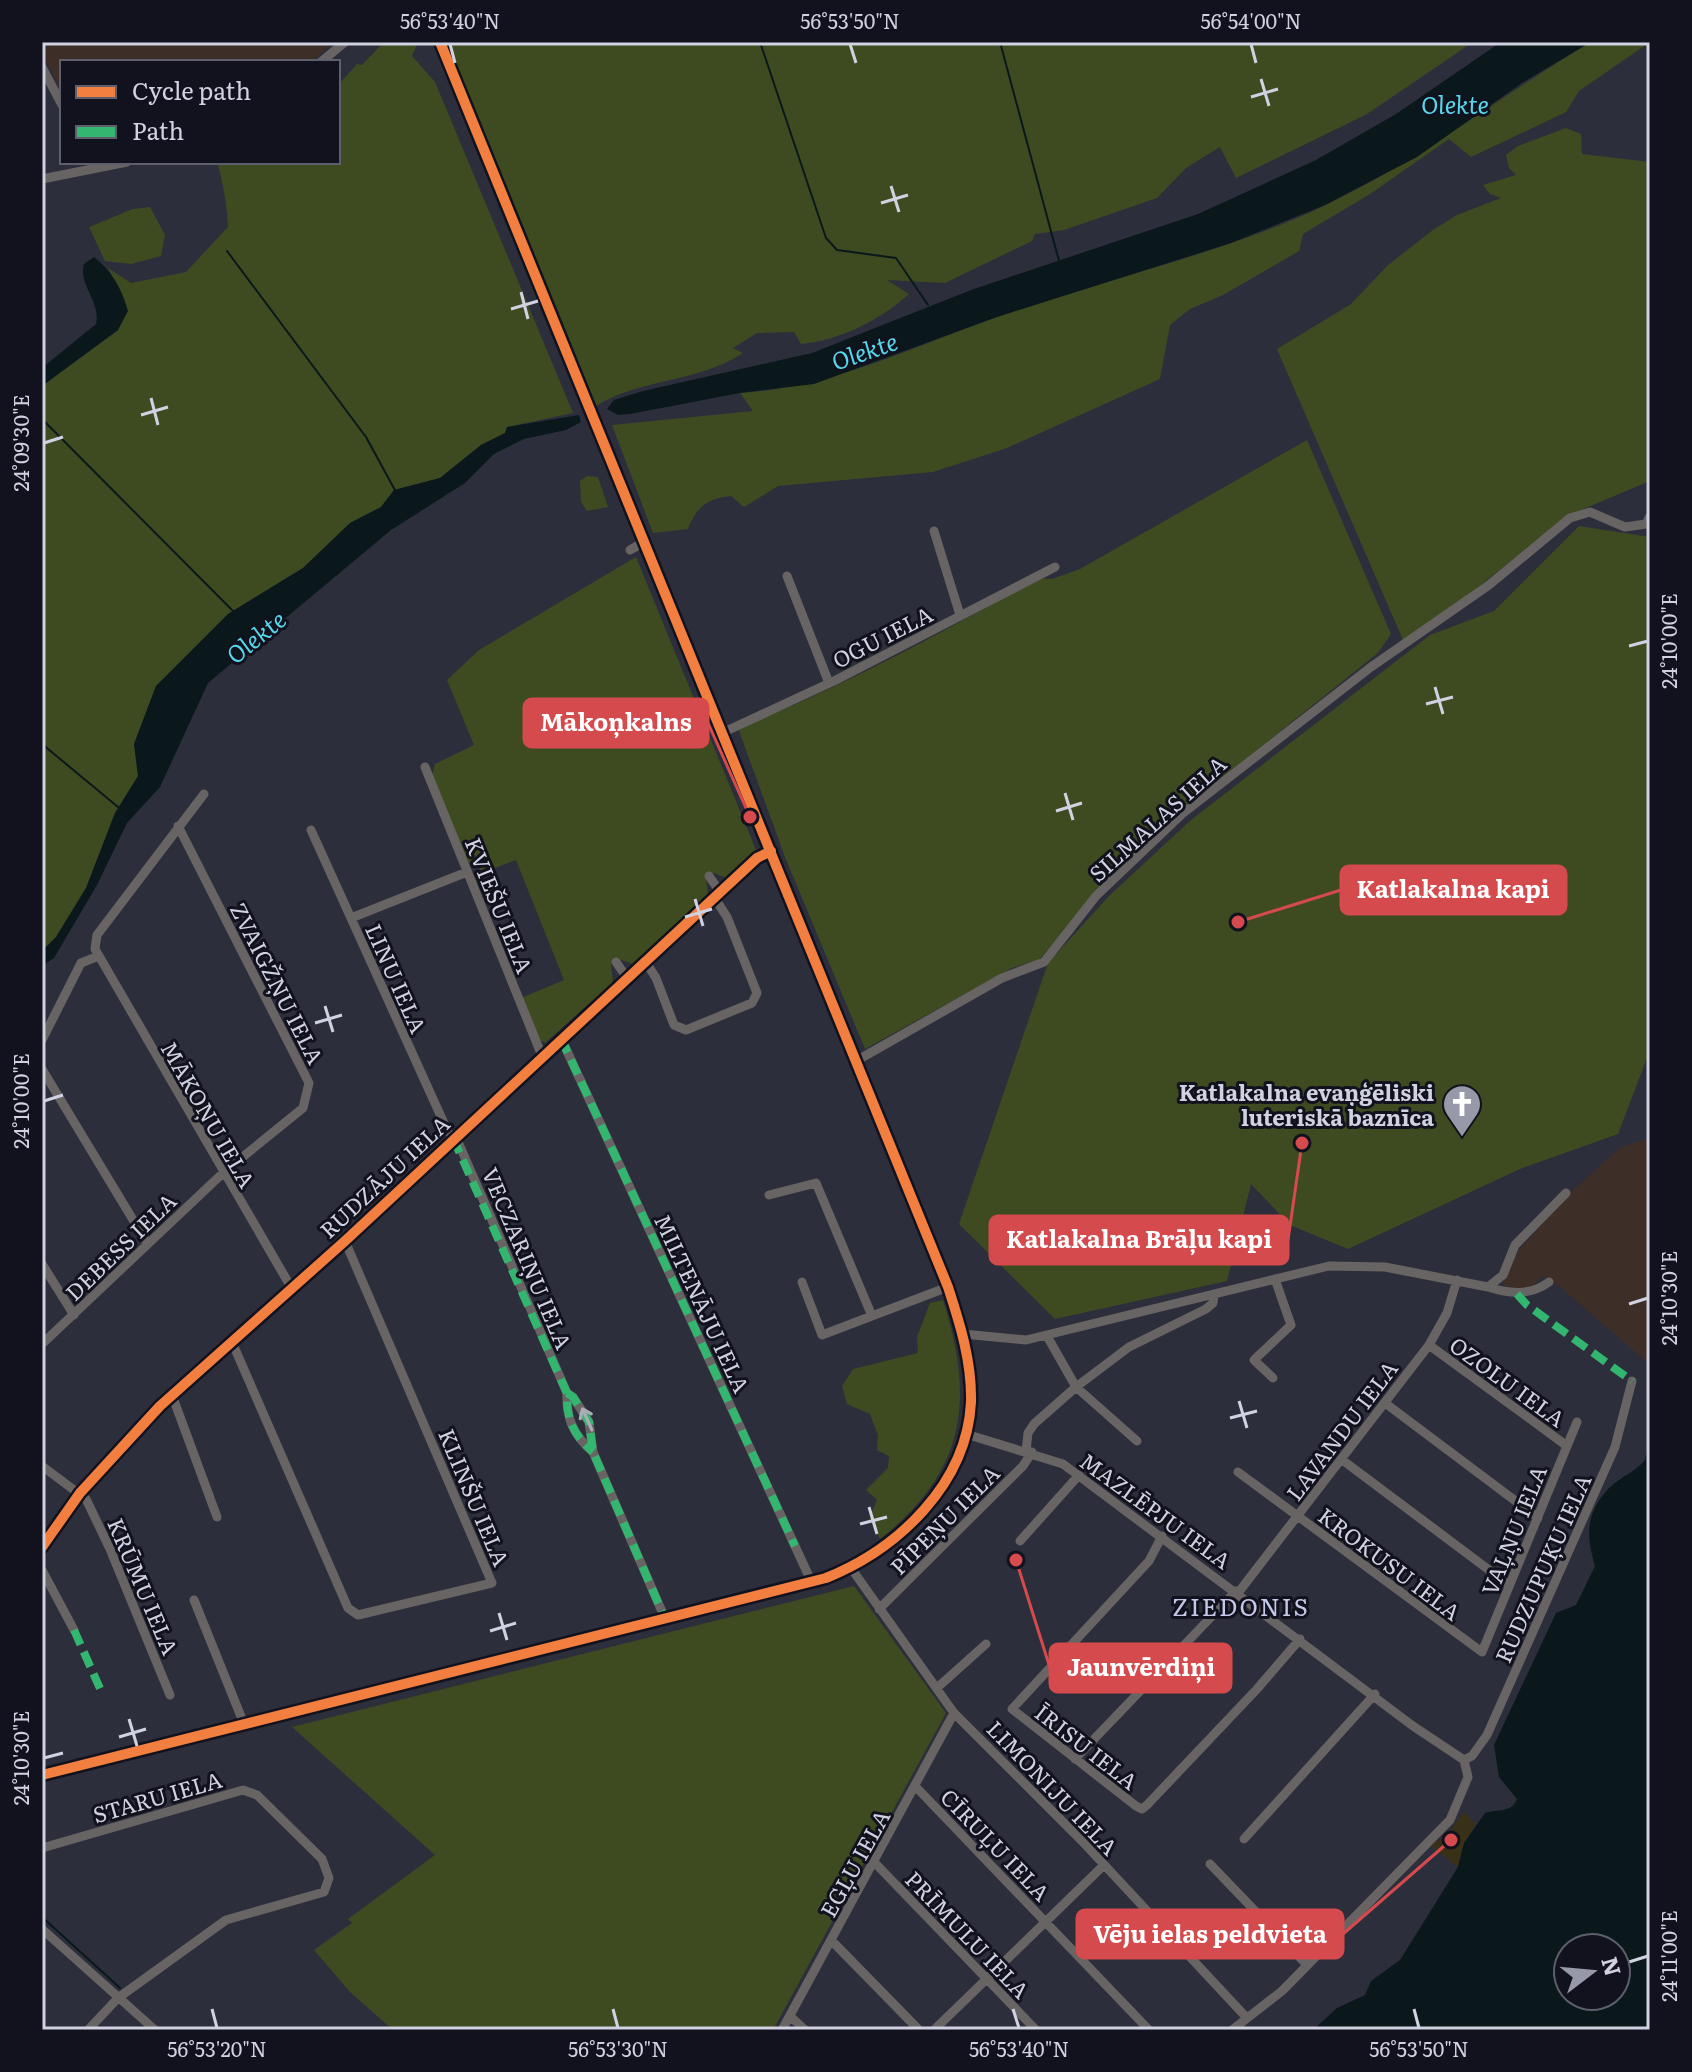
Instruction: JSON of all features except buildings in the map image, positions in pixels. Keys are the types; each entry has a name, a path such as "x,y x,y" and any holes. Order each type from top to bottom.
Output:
{"main road":[{"path":"42,1775 812,1583 851,1568 890,1544 919,1516 955,1462 966,1434 971,1400 963,1334 948,1287 440,42"}],"street":[{"path":"323,60 345,42"},
{"path":"42,67 60,101"},
{"path":"42,179 95,166"},
{"name":"SILMALAS IELA","path":"856,1061 1002,978 1044,962 1096,896 1182,814 1402,646 1489,585 1570,518 1590,512 1625,527 1636,527 1646,524 1650,516"},
{"path":"934,531 960,615"},
{"path":"630,550 646,541"},
{"name":"OGU IELA","path":"724,732 829,683 1055,567"},
{"path":"787,576 829,683"},
{"name":"KVIEŠU IELA","path":"425,767 542,1056"},
{"path":"42,1040 81,963 96,957 94,942 97,935 204,794"},
{"name":"ZVAIGŽŅU IELA","path":"178,826 309,1083 303,1108 223,1173"},
{"name":"LINU IELA","path":"311,830 453,1138"},
{"name":"RUDZĀJU IELA","path":"42,1547 80,1493 172,1395 345,1241 717,894 760,855 771,851"},
{"path":"351,918 467,872"},
{"path":"645,961 656,978 674,1025 686,1030 752,1003 757,993 709,876"},
{"name":"MĀKOŅU IELA","path":"96,957 292,1289"},
{"path":"616,962 627,978"},
{"name":"MILTENĀJU IELA","path":"561,1038 812,1583"},
{"path":"42,1069 147,1243"},
{"name":"VECZARIŅU IELA","path":"453,1138 567,1393 589,1422 593,1452 666,1621"},
{"name":"DEBESS IELA","path":"42,1344 223,1173"},
{"path":"769,1195 816,1183 872,1316"},
{"path":"1488,1287 1503,1275 1515,1245 1566,1193"},
{"name":"KLINŠU IELA","path":"232,1342 348,1608 358,1615 492,1583 345,1241"},
{"path":"42,1264 74,1315"},
{"path":"963,1334 1015,1341 1047,1336 1306,1269 1357,1264 1457,1280 1517,1294 1534,1291 1549,1282"},
{"path":"1273,1378 1254,1360 1291,1325 1275,1279"},
{"name":"LAVANDU IELA","path":"1075,1759 1237,1592 1429,1345 1447,1313 1457,1280"},
{"path":"802,1282 822,1335 948,1287"},
{"name":"PĪPEŅU IELA","path":"879,1609 1023,1466 1029,1452 1028,1433 1034,1424 1129,1347 1206,1309 1213,1303 1214,1295"},
{"path":"1047,1336 1076,1387 1137,1441"},
{"name":"OZOLU IELA","path":"1429,1345 1567,1446"},
{"name":"RUDZUPUĶU IELA","path":"1464,1760 1472,1756 1487,1735 1615,1447 1632,1381"},
{"name":"VECZARIŅU IELA","path":"567,1393 569,1421 579,1440 593,1452"},
{"path":"172,1395 217,1517"},
{"path":"1385,1403 1538,1518"},
{"name":"VAĻŅU IELA","path":"1482,1652 1577,1422"},
{"name":"MAZLĒPJU IELA","path":"966,1434 1029,1452 1079,1475 1375,1694 1413,1726 1464,1760"},
{"path":"1341,1459 1509,1585"},
{"path":"42,1466 80,1493"},
{"name":"KROKUSU IELA","path":"1238,1472 1482,1652"},
{"path":"1020,1541 1079,1475"},
{"name":"KRŪMU IELA","path":"80,1493 110,1549 170,1695"},
{"name":"ĪRISU IELA","path":"1162,1536 1149,1561 1012,1709 1075,1759 1142,1809 1257,1689 1300,1639"},
{"name":"LIMONIJU IELA","path":"851,1568 954,1713 1104,1865 1246,2017"},
{"path":"42,1570 74,1630"},
{"path":"194,1600 244,1724"},
{"path":"938,1687 986,1644"},
{"path":"1244,1839 1375,1694"},
{"name":"EGĻU IELA","path":"782,2030 954,1713"},
{"path":"1232,2030 1246,2017 1261,2011 1450,1820 1468,1777 1464,1760"},
{"name":"CĪRUĻU IELA","path":"916,1787 1149,2030"},
{"name":"STARU IELA","path":"42,1848 243,1790 257,1795 322,1859 329,1878 324,1892 226,1920 118,1998"},
{"name":"PRĪMULU IELA","path":"875,1863 1036,2030"},
{"path":"1210,1864 1306,1964"},
{"path":"934,2030 1104,1865"},
{"path":"43,1933 155,2030"},
{"path":"831,1940 919,2030"},
{"path":"88,2030 118,1998"},
{"path":"790,2016 805,2030"}],"shaded area":[{"path":"42,42 334,42 313,60 60,60 60,88 42,54"},
{"path":"1650,1138 1650,1365 1559,1286 1542,1276 1533,1287 1512,1289 1502,1284 1518,1251 1572,1191 1621,1147"}],"green space":[{"path":"384,42 418,42 412,56 435,82 573,413 507,427 505,433 481,445 440,478 394,490 381,507 350,523 303,568 228,614 156,686 134,744 138,776 115,813 86,888 56,937 42,951 42,386 118,330 114,280 108,268 131,283 186,272 228,227 217,164 340,164 340,83 357,64 362,65"},
{"path":"447,42 1473,42 1367,114 1236,178 1220,147 1186,168 1157,198 1064,230 1035,234 1032,241 945,283 887,280 909,294 873,320 845,333 801,344 794,332 757,333 733,348 743,353 726,362 708,370 631,390 596,406"},
{"path":"1591,42 1650,42 1579,91 1566,112 1471,157 1449,139 1370,194 1303,234 1299,251 1223,295 1190,309 1170,325 1160,379 1007,448 933,472 778,486 744,507 731,496 723,497 699,509 688,529 653,533 612,425 753,411 740,393 773,390 838,375 994,318 1205,252 1288,222 1396,167"},
{"path":"1566,128 1581,134 1582,154 1650,162 1650,481 1569,515 1463,599 1403,640 1277,349 1351,304 1388,265 1433,230 1457,215 1501,198 1490,194 1483,185 1516,175 1509,168 1506,155 1518,146"},
{"path":"150,207 165,235 161,256 131,264 105,261 89,227 133,209"},
{"path":"1307,440 1391,634 1378,653 1222,778 1213,781 1089,900 1040,959 1012,968 865,1049 785,857 738,728 891,659 1038,578 1052,579 1080,569"},
{"path":"587,476 598,477 608,507 587,511 581,502 580,481"},
{"path":"1579,526 1650,537 1650,1050 1618,1134 1520,1169 1348,1249 1290,1225 1251,1184 1227,1281 1055,1319 959,1224 1048,963 1109,896 1191,820 1430,635 1494,611"},
{"path":"636,557 756,850 726,878 714,873 706,878 708,894 633,964 618,959 611,964 613,982 545,1043 536,1038 521,998 564,980 516,860 482,873 477,884 483,898 474,878 481,871 479,865 466,862 432,776 435,764 474,745 447,680 479,650"},
{"path":"943,1300 959,1370 960,1402 956,1432 946,1460 931,1487 909,1513 880,1539 869,1519 877,1500 866,1490 888,1468 889,1456 877,1450 878,1435 870,1414 847,1404 842,1386 853,1369 918,1353 917,1337 930,1303"},
{"path":"854,1586 946,1713 773,2030 393,2030 350,1992 314,1950 352,1923 348,1919 435,1855 292,1727"}],"sand":[{"path":"1464,1812 1476,1824 1464,1843 1458,1867 1430,1845 1445,1837"}],"water":[{"name":"Olekte","path":"1501,42 1591,42 1522,83 1417,157 1325,205 1231,243 997,317 814,384 740,393 630,414 618,415 607,409 614,400 643,391 812,353 971,290 1198,214 1316,160 1396,114"},
{"path":"94,257 116,281 128,311 118,330 42,386 42,368 96,324 95,308 83,272 84,264"},
{"name":"Olekte","path":"579,415 581,422 566,430 524,439 494,454 465,483 391,530 208,683 160,787 127,823 97,885 54,958 42,966 42,951 56,937 86,888 115,813 138,776 134,744 156,686 228,614 303,568 350,523 381,507 394,490 440,478 481,445 505,433 507,427"},
{"path":"1650,1439 1650,2030 1313,2030 1337,2008 1365,1995 1371,1981 1400,1960 1458,1867 1464,1843 1485,1813 1508,1809 1515,1803 1517,1799 1499,1777 1494,1745 1556,1613 1576,1605 1595,1566 1589,1535 1595,1507 1609,1488 1645,1460"}],"waterway":[{"path":"760,42 826,238 837,250 896,258 928,305"},
{"path":"1000,42 1059,261"},
{"path":"227,251 366,437 396,492"},
{"path":"42,419 233,611"},
{"path":"42,744 118,807"},
{"path":"42,1917 120,1988"}],"marked path":[{"path":"561,1038 795,1546"},
{"path":"453,1138 567,1393 572,1426 593,1452"},
{"path":"1517,1294 1527,1305 1632,1381"},
{"path":"567,1393 589,1422 593,1452 666,1621"},
{"path":"74,1630 102,1693"}],"cycle path":[{"path":"42,1775 826,1578 878,1550 924,1510 957,1460 967,1432 971,1402 970,1372 948,1287 440,42"},
{"path":"42,1547 80,1493 160,1406 345,1241 757,858 771,851"}],"place":[{"name":"Mākoņkalns","path":"750,817"},
{"name":"Katlakalna kapi","path":"1238,922"},
{"name":"Katlakalna evaņģēliski luteriskā baznīca","path":"1462,1138"},
{"name":"Katlakalna Brāļu kapi","path":"1302,1143"},
{"name":"Jaunvērdiņi","path":"1016,1560"},
{"name":"Vēju ielas peldvieta","path":"1451,1840"}],"district":[{"name":"ZIEDONIS","path":"1241,1605"}]}
